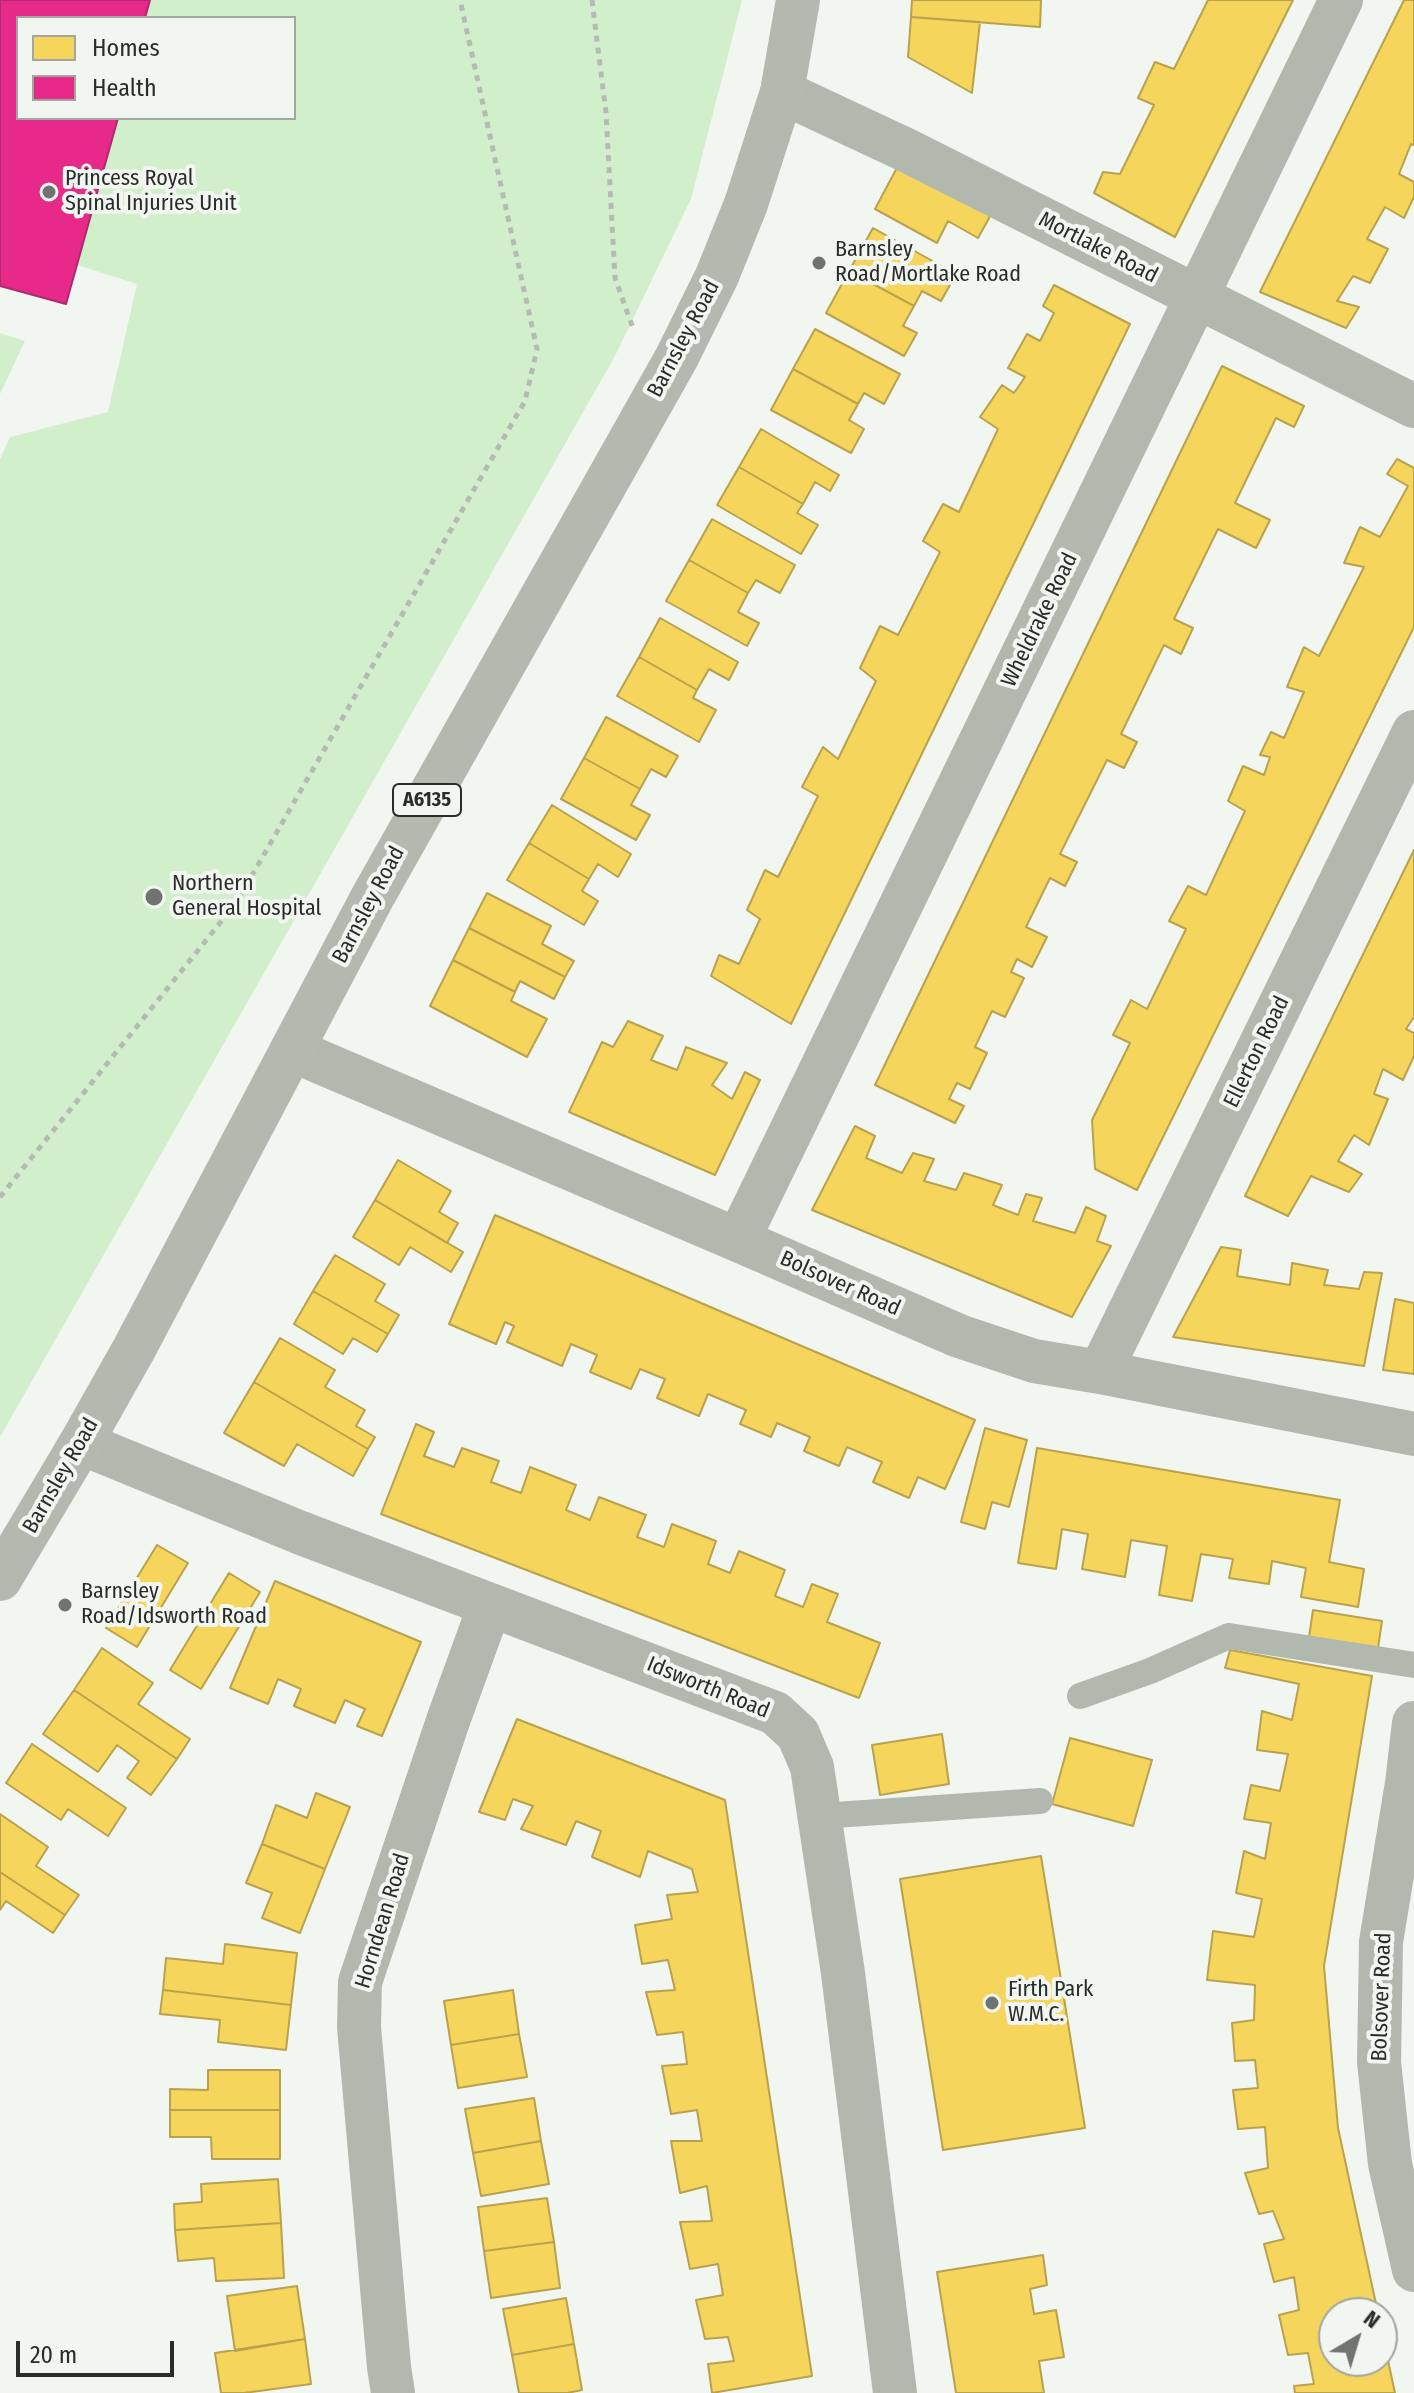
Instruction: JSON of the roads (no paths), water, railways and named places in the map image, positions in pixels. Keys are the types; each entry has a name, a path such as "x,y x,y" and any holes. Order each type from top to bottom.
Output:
{"main road":[{"name":"Barnsley Road","path":"0,1579 81,1443 372,898 677,357 735,233 782,92 798,0"}],"street":[{"name":"Wheldrake Road","path":"738,1240 1341,0"},
{"name":"Mortlake Road","path":"782,92 906,150 1414,406"},
{"name":"Ellerton Road","path":"1100,1372 1414,732"},
{"name":"Bolsover Road","path":"292,1050 959,1336 1034,1361 1414,1434"},
{"name":"Idsworth Road","path":"81,1443 301,1533 775,1713 798,1734 812,1767 820,1816 843,1973 895,2393"},
{"name":"Horndean Road","path":"393,2393 359,2027 360,1982 490,1605"},
{"name":"Bolsover Road","path":"1414,1723 1381,1942 1379,2062 1390,2164 1414,2270"}],"lane":[{"path":"1080,1696 1150,1671 1229,1636 1414,1665"},
{"path":"820,1816 1040,1801"}],"place":[{"name":"Princess Royal Spinal Injuries Unit","path":"49,192"},
{"name":"Barnsley Road/Mortlake Road","path":"819,263"},
{"name":"Northern General Hospital","path":"154,897"},
{"name":"Barnsley Road/Idsworth Road","path":"65,1605"},
{"name":"Firth Park W.M.C.","path":"992,2003"}]}
